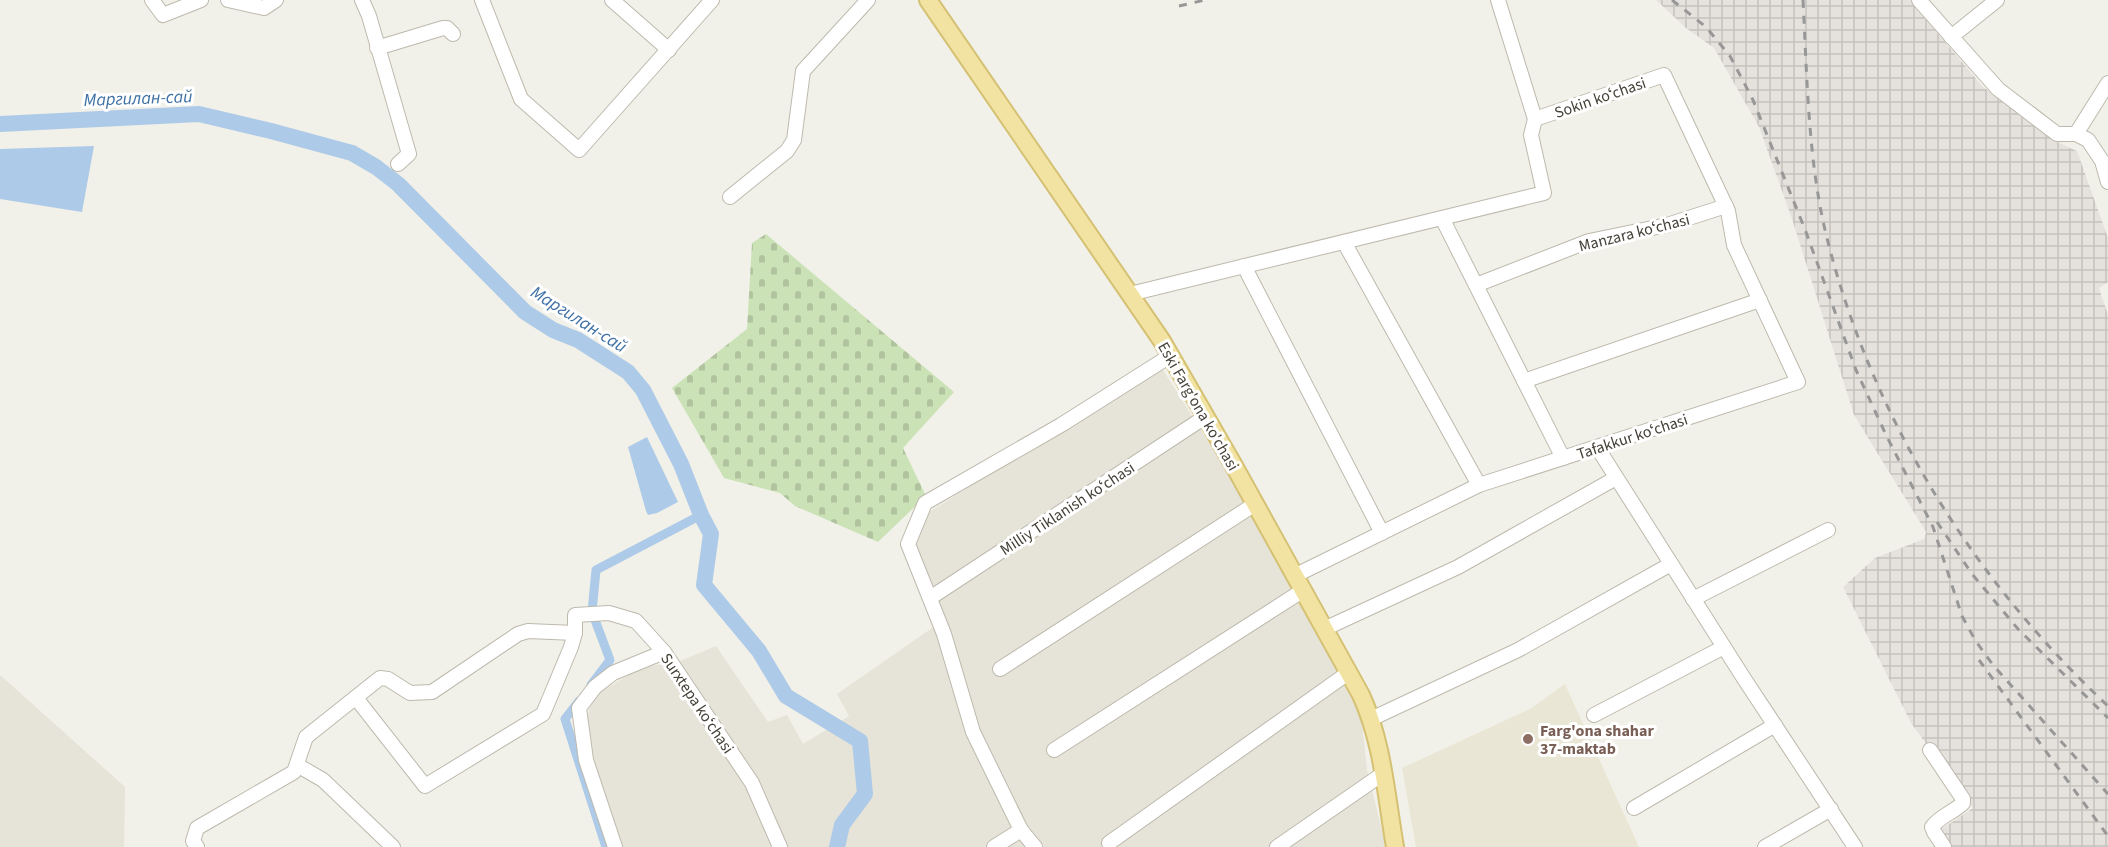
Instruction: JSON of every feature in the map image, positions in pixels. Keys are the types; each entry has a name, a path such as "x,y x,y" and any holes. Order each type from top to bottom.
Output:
{"main road":[{"name":"Eski Farg'ona ko'chasi","path":"928,0 1170,356 1324,629 1371,719 1384,773 1395,847"}],"street":[{"path":"152,0 163,15 201,0"},
{"path":"228,0 264,8 276,0"},
{"path":"362,0 369,16 409,154 398,164"},
{"path":"482,0 521,99 579,150 712,0"},
{"path":"612,0 669,50"},
{"path":"730,197 787,151 794,140 803,71 868,0"},
{"path":"1498,0 1535,119"},
{"path":"1919,0 1998,89 2057,134 2076,134 2088,140 2102,161 2108,182"},
{"path":"1951,37 1997,0"},
{"path":"377,48 443,28 447,28 453,34"},
{"name":"Sokin koʻchasi","path":"1130,294 1544,193 1531,135 1535,119 1664,75 1726,206"},
{"path":"2076,134 2108,83"},
{"name":"Manzara koʻchasi","path":"1476,285 1589,241 1667,225 1726,206"},
{"name":"Tafakkur koʻchasi","path":"1294,576 1479,485 1798,382 1734,245 1726,206"},
{"path":"1442,218 1563,458"},
{"path":"1344,242 1479,485"},
{"path":"1244,266 1382,532"},
{"path":"1524,381 1760,300"},
{"path":"1035,847 1021,830 973,732 944,634 908,544 925,504 1061,425 1170,356"},
{"name":"Milliy Tiklanish koʻchasi","path":"930,598 1205,417"},
{"path":"1597,447 1855,847"},
{"path":"1324,629 1458,567 1616,477"},
{"path":"1000,669 1255,504"},
{"path":"1693,599 1828,530"},
{"path":"1371,719 1518,650 1671,564"},
{"path":"1054,750 1302,591"},
{"name":"Surxtepa koʻchasi","path":"575,633 581,614 604,612 636,621 664,652 752,783 780,847"},
{"path":"197,847 193,841 197,828 294,772 306,737 380,678 388,679 410,693 432,692 518,634 528,631 575,633 562,672 543,714 425,786 356,698"},
{"path":"1594,715 1724,647"},
{"path":"615,847 586,760 579,708 595,687 613,673 664,652"},
{"path":"1109,843 1348,673"},
{"path":"1634,808 1775,725"},
{"path":"1930,750 1964,803 1932,827 1944,847"},
{"path":"297,765 323,780 393,847"},
{"path":"1277,847 1384,773"},
{"path":"1765,847 1831,809"},
{"path":"994,847 1021,830"}],"shaded area":[{"path":"1656,0 1910,0 1982,86 2051,139 2077,151 2108,238 2108,282 2099,288 2108,315 2108,847 1952,847 1940,830 1973,808 1911,723 1843,587 1875,558 1924,539 1926,532 1854,415 1791,216 1759,127 1714,48 1686,28"},
{"path":"1161,367 1246,501 1305,605 1354,700 1362,722 1367,770 1386,847 617,847 587,759 586,723 592,697 642,667 678,662 716,646 768,722 787,715 803,744 849,716 837,694 945,619 918,559 914,537 923,516"},
{"path":"0,675 125,787 124,847 0,847"},
{"name":"Farg'ona shahar 37-maktab","path":"1565,684 1639,847 1416,847 1402,768 1530,709"}],"green space":[{"path":"766,234 954,392 903,448 926,496 878,542 795,506 780,493 724,478 672,388 747,329 752,243"}],"water":[{"path":"94,146 82,212 0,199 0,149"},
{"path":"647,437 678,502 648,515 628,447"}],"waterway":[{"name":"Маргилан-сай","path":"0,124 199,114 352,153 376,167 398,184 525,312 553,330 578,340 628,372 643,390 681,464 711,534 704,585 759,651 786,696 860,741 865,794 842,825 837,847"},
{"path":"591,685 610,660 592,612 596,570 701,515"},
{"path":"579,701 565,719 606,847"}],"railway":[{"path":"1179,6 1205,0"},
{"path":"1672,0 1706,27 1730,56 1753,100 1806,232 1856,370 1933,527 1962,616 1975,640 1993,665 2108,794"},
{"path":"1803,0 1809,116 1819,202 1844,298 1869,364 1898,427 1932,489 1970,547 2012,603 2058,656 2108,706"},
{"path":"1937,522 1972,574 2018,629 2108,718"},
{"path":"1979,660 2108,836"}],"place":[{"name":"Farg'ona shahar 37-maktab","path":"1528,739"}]}
